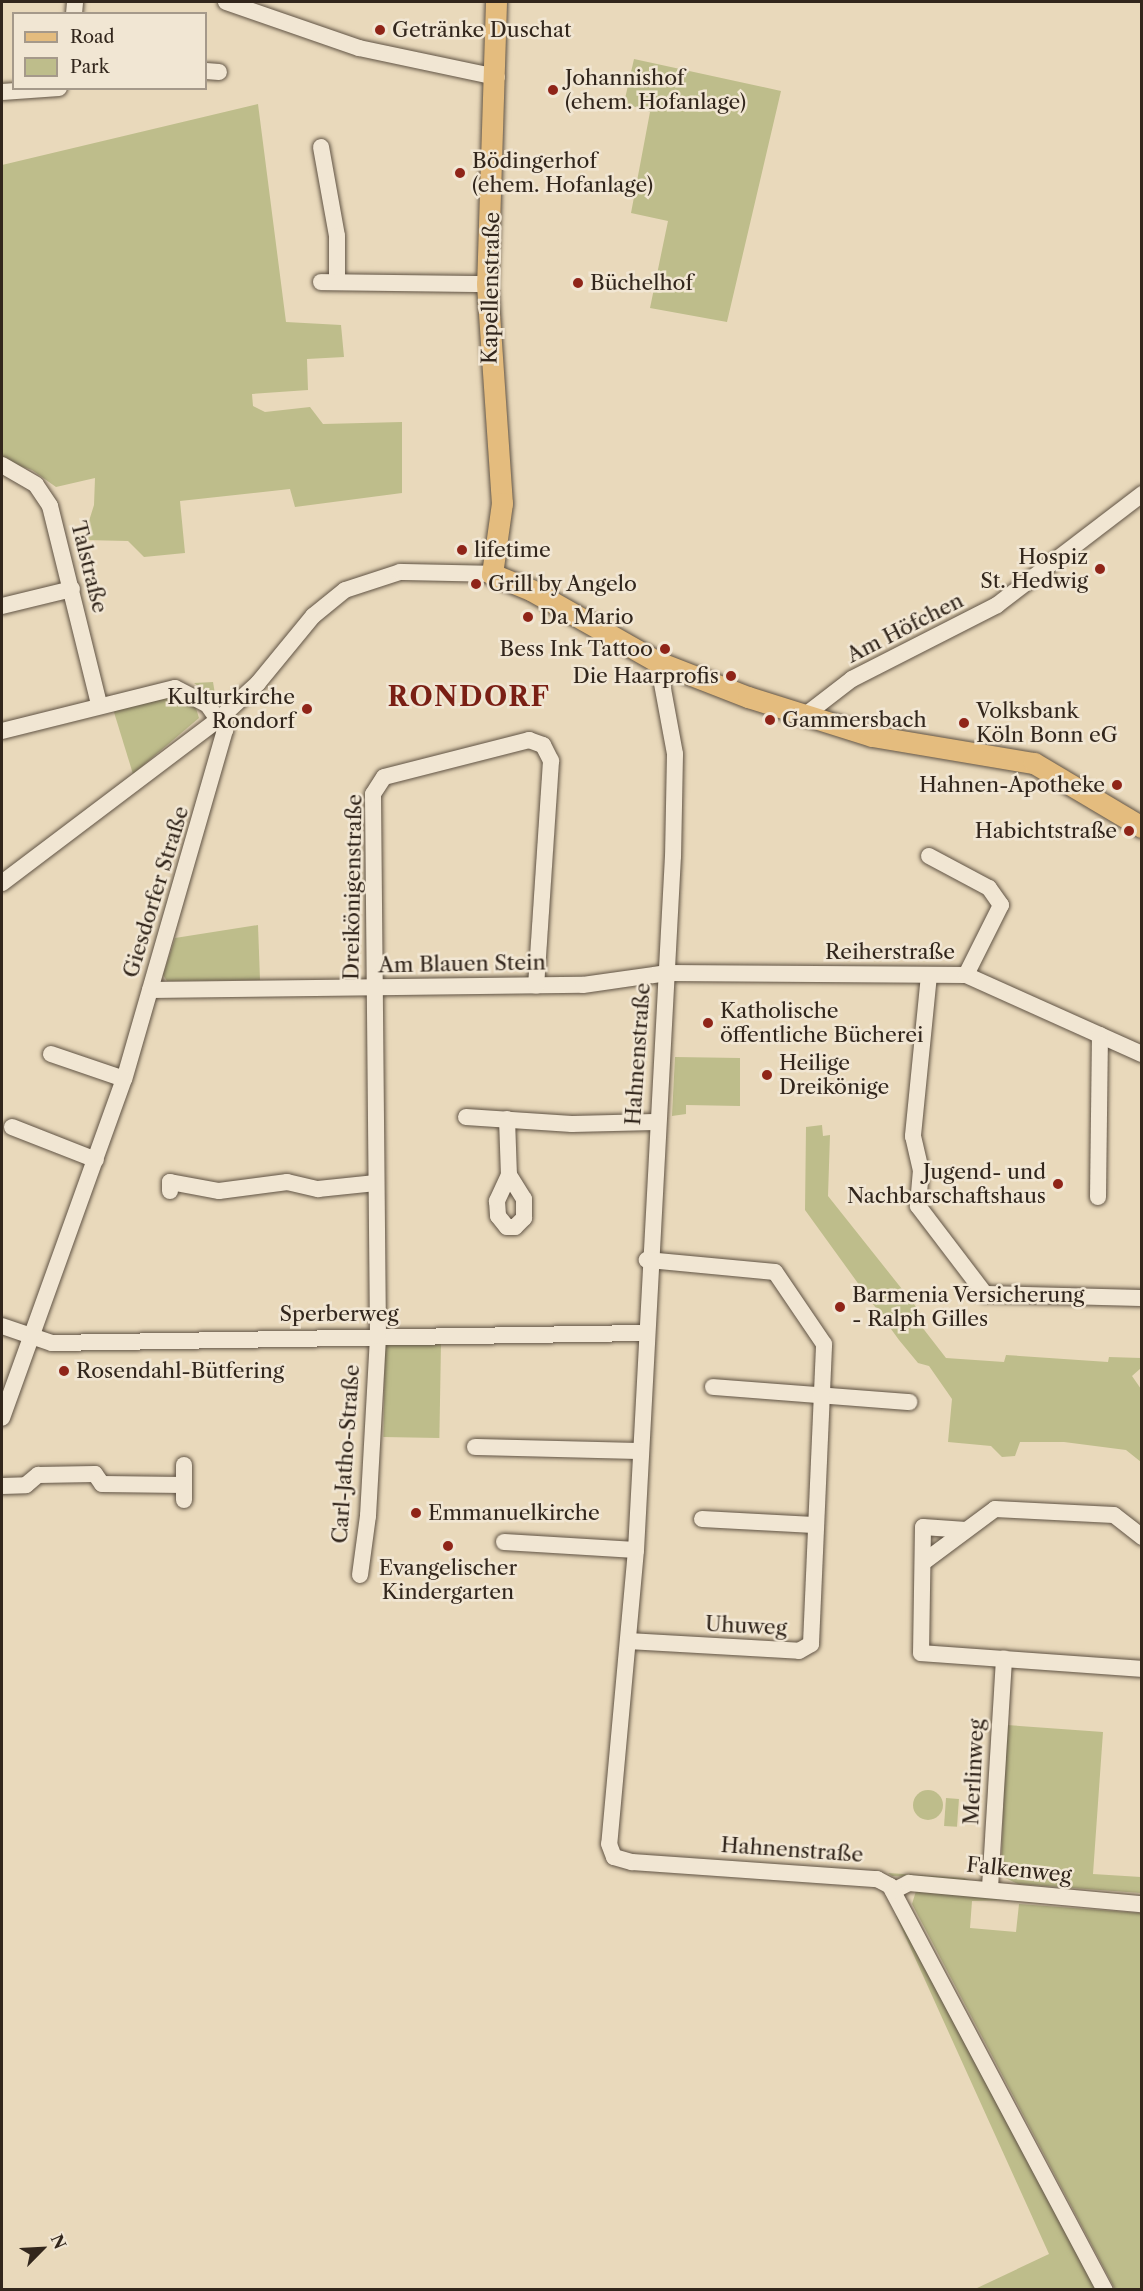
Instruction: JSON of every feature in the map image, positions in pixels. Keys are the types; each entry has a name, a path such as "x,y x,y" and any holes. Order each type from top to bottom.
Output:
{"main road":[{"name":"Kapellenstraße","path":"492,574 502,503 487,284 497,77 496,2"},
{"path":"492,574 531,590 658,662 804,716 872,736 1034,763 1142,827"}],"street":[{"path":"225,2 359,48 497,77"},
{"path":"2,92 30,90"},
{"path":"321,147 336,236 329,282 487,284"},
{"name":"Talstraße","path":"2,465 43,493 72,589 99,704"},
{"name":"Am Höfchen","path":"804,716 852,679 997,605 1142,494"},
{"path":"2,883 220,718 258,683 313,616 345,590 400,572 492,574"},
{"path":"2,606 72,589"},
{"name":"Hahnenstraße","path":"658,662 675,754 667,974 647,1260 636,1550 609,1844 614,1857 877,1879 893,1891"},
{"path":"2,731 99,704 175,688 190,691 220,718"},
{"name":"Giesdorfer Straße","path":"2,1418 34,1338 124,1079 224,743 220,718"},
{"name":"Dreikönigenstraße","path":"378,1336 373,794 384,777 529,740 543,745 551,761 536,985"},
{"path":"929,856 989,888 1001,905 966,975"},
{"name":"Reiherstraße","path":"667,974 966,975 1141,1053"},
{"name":"Am Blauen Stein","path":"150,990 592,985 667,974"},
{"path":"929,975 913,1136 921,1170 918,1206 985,1294 1142,1298"},
{"path":"1098,1197 1100,1035"},
{"path":"51,1054 124,1079"},
{"path":"466,1117 656,1122"},
{"path":"507,1119 509,1175"},
{"path":"12,1127 96,1160"},
{"path":"170,1191 170,1182 219,1191 287,1182 318,1189 376,1183"},
{"name":"Uhuweg","path":"628,1641 799,1651 811,1644 814,1525 824,1344 775,1272 647,1260"},
{"name":"Sperberweg","path":"2,1326 34,1338 108,1343 378,1336 645,1333"},
{"name":"Carl-Jatho-Straße","path":"360,1575 368,1516 378,1336"},
{"path":"713,1388 909,1402"},
{"path":"475,1447 640,1451"},
{"path":"2,1486 26,1485 38,1475 95,1474 102,1484 184,1492 184,1465"},
{"path":"925,1561 995,1509 1114,1515 1142,1537"},
{"path":"702,1519 814,1525"},
{"path":"966,1530 923,1527 925,1561 921,1653 1142,1669"},
{"path":"504,1542 636,1550"},
{"name":"Merlinweg","path":"990,1888 1004,1658"},
{"name":"Falkenweg","path":"893,1891 909,1882 1142,1904"},
{"path":"893,1891 1105,2289"}],"green space":[{"path":"634,59 781,91 727,322 650,308 668,221 631,213 650,112 624,103"},
{"path":"258,104 286,322 341,325 344,357 307,359 308,390 252,394 253,406 265,412 310,407 323,424 402,422 402,493 295,507 290,489 180,501 185,553 144,557 128,541 83,540 94,505 95,478 56,487 32,470 2,460 2,165"},
{"path":"213,682 216,700 194,683"},
{"path":"171,697 194,702 199,718 133,774 113,709"},
{"path":"258,925 260,980 167,981 163,975 175,938"},
{"path":"675,1057 740,1058 740,1106 686,1105 686,1114 672,1116"},
{"path":"822,1125 823,1136 830,1135 828,1196 921,1313 915,1318 946,1358 1004,1362 1006,1355 1108,1362 1109,1357 1141,1358 1141,1368 1132,1376 1141,1389 1141,1462 1126,1450 1064,1442 1020,1442 1015,1456 1002,1457 991,1446 948,1442 952,1399 929,1366 918,1363 899,1340 805,1210 806,1127"},
{"path":"385,1343 441,1344 439,1438 383,1437"},
{"path":"1006,1725 1103,1732 1093,1874 1141,1877 1141,1893 1018,1884 1001,1876"},
{"path":"928,1790 938,1795 943,1805 938,1815 928,1820 918,1815 913,1805 918,1795"},
{"path":"946,1798 959,1799 957,1827 944,1826"},
{"path":"888,1873 964,1878 972,1881 892,1876"},
{"path":"916,1891 1013,1900 972,1901 970,1928 1016,1932 1019,1904 1141,1913 1141,2289 1115,2289 912,1904"},
{"path":"896,1916 901,1917 1098,2289 975,2289 1049,2254"}],"place":[{"name":"Getränke Duschat","path":"380,30"},
{"name":"Johannishof (ehem. Hofanlage)","path":"553,90"},
{"name":"Bödingerhof (ehem. Hofanlage)","path":"460,173"},
{"name":"Büchelhof","path":"578,283"},
{"name":"lifetime","path":"462,550"},
{"name":"Hospiz St. Hedwig","path":"1100,569"},
{"name":"Grill by Angelo","path":"476,584"},
{"name":"Da Mario","path":"528,617"},
{"name":"Bess Ink Tattoo","path":"665,649"},
{"name":"Die Haarprofis","path":"731,676"},
{"name":"Kulturkirche Rondorf","path":"307,709"},
{"name":"Gammersbach","path":"770,720"},
{"name":"Volksbank Köln Bonn eG","path":"964,723"},
{"name":"Hahnen-Apotheke","path":"1117,785"},
{"name":"Habichtstraße","path":"1129,831"},
{"name":"Katholische öffentliche Bücherei","path":"708,1023"},
{"name":"Heilige Dreikönige","path":"767,1075"},
{"name":"Jugend- und Nachbarschaftshaus","path":"1058,1184"},
{"name":"Barmenia Versicherung - Ralph Gilles","path":"840,1307"},
{"name":"Rosendahl-Bütfering","path":"64,1371"},
{"name":"Emmanuelkirche","path":"416,1513"},
{"name":"Evangelischer Kindergarten","path":"448,1546"}],"district":[{"name":"RONDORF","path":"469,697"}]}
